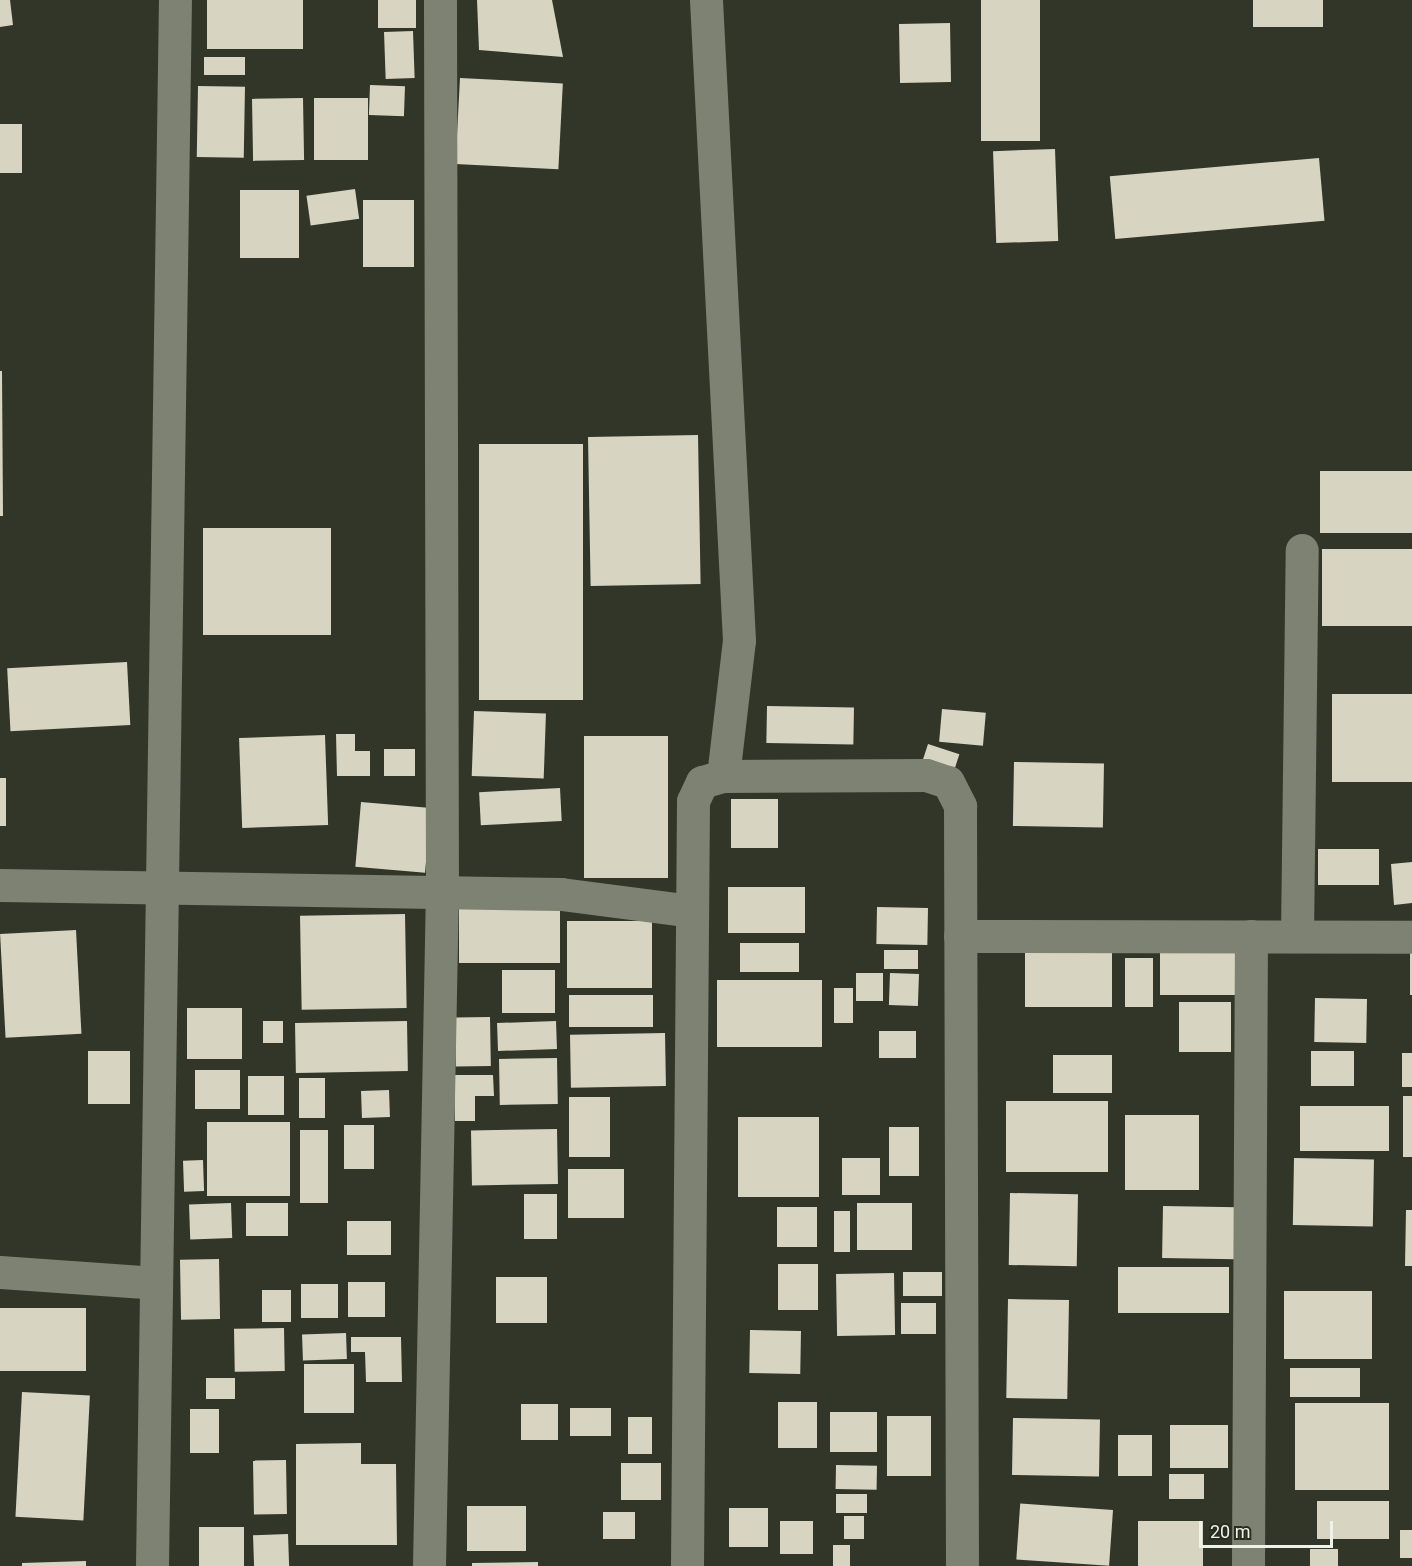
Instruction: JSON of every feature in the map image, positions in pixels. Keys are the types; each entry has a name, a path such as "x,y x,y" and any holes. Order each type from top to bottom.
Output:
{"street":[{"path":"152,1566 175,0"},
{"path":"429,1566 442,892 440,0"},
{"path":"706,0 739,640 723,776"},
{"path":"1297,936 1302,550"},
{"path":"687,1566 693,801 702,782 723,776 926,775 948,782 960,806 962,1566"},
{"path":"0,885 561,894 692,911"},
{"path":"960,936 1412,937"},
{"path":"1248,1566 1251,936"},
{"path":"0,1272 156,1284"}],"building":[{"path":"0,0 10,0 13,25 0,27"},
{"path":"207,0 303,0 303,49 207,49"},
{"path":"378,0 416,0 416,28 378,28"},
{"path":"477,0 552,0 563,57 479,50"},
{"path":"981,0 1040,0 1040,141 981,141"},
{"path":"1253,0 1323,0 1323,27 1253,27"},
{"path":"950,23 951,82 900,83 899,24"},
{"path":"413,31 415,78 386,79 384,32"},
{"path":"204,57 245,57 245,75 204,75"},
{"path":"460,78 563,83 558,169 455,164"},
{"path":"370,85 405,86 404,116 369,115"},
{"path":"198,86 245,87 244,158 197,157"},
{"path":"303,98 304,160 253,161 252,99"},
{"path":"314,98 368,98 368,160 314,160"},
{"path":"0,124 22,124 22,173 0,173"},
{"path":"1055,149 1058,241 996,243 993,151"},
{"path":"1319,158 1324,221 1115,239 1110,176"},
{"path":"355,189 359,219 311,226 306,196"},
{"path":"240,190 299,190 299,258 240,258"},
{"path":"363,200 414,200 414,267 363,267"},
{"path":"0,371 2,371 3,516 0,516"},
{"path":"698,435 701,584 591,586 588,437"},
{"path":"479,444 583,444 583,700 479,700"},
{"path":"1320,471 1412,471 1412,533 1320,533"},
{"path":"203,528 331,528 331,635 203,635"},
{"path":"1322,549 1412,549 1412,626 1322,626"},
{"path":"127,662 130,725 10,731 7,668"},
{"path":"1332,694 1412,694 1412,782 1332,782"},
{"path":"767,706 854,708 853,745 766,743"},
{"path":"942,709 986,713 983,746 939,742"},
{"path":"474,711 546,714 544,778 472,776"},
{"path":"336,734 355,734 355,751 370,751 370,776 337,776"},
{"path":"325,735 328,825 242,828 239,738"},
{"path":"584,736 668,736 668,878 584,878"},
{"path":"928,744 959,754 951,779 920,769"},
{"path":"384,749 415,749 415,776 384,776"},
{"path":"1014,762 1104,764 1103,828 1013,826"},
{"path":"0,778 6,778 6,826 0,826"},
{"path":"560,788 562,821 481,825 479,792"},
{"path":"731,799 778,799 778,848 731,848"},
{"path":"361,802 431,808 425,873 355,867"},
{"path":"1318,849 1379,849 1379,885 1318,885"},
{"path":"1412,862 1412,903 1394,905 1391,864"},
{"path":"728,887 805,887 805,933 728,933"},
{"path":"459,901 560,901 560,963 459,963"},
{"path":"877,907 928,908 927,945 876,944"},
{"path":"405,914 407,1008 302,1010 300,916"},
{"path":"567,921 652,921 652,988 567,988"},
{"path":"76,930 81,1034 6,1038 0,934"},
{"path":"740,943 799,943 799,972 740,972"},
{"path":"1025,944 1112,944 1112,1007 1025,1007"},
{"path":"1410,946 1412,946 1412,995 1410,995"},
{"path":"884,950 918,950 918,969 884,969"},
{"path":"1160,950 1238,950 1238,995 1160,995"},
{"path":"1125,958 1153,958 1153,1007 1125,1007"},
{"path":"502,970 555,970 555,1013 502,1013"},
{"path":"856,973 883,973 883,1001 856,1001"},
{"path":"890,973 919,974 918,1006 889,1005"},
{"path":"717,980 822,980 822,1047 717,1047"},
{"path":"834,988 853,988 853,1023 834,1023"},
{"path":"569,995 653,995 653,1027 569,1027"},
{"path":"1315,998 1367,999 1366,1043 1314,1042"},
{"path":"1179,1002 1231,1002 1231,1052 1179,1052"},
{"path":"187,1008 242,1008 242,1059 187,1059"},
{"path":"490,1017 491,1066 456,1067 455,1018"},
{"path":"263,1021 283,1021 283,1043 263,1043"},
{"path":"407,1021 408,1071 296,1073 295,1023"},
{"path":"556,1021 557,1049 498,1051 497,1023"},
{"path":"879,1031 916,1031 916,1058 879,1058"},
{"path":"665,1033 666,1086 571,1088 570,1035"},
{"path":"88,1051 130,1051 130,1104 88,1104"},
{"path":"1311,1051 1354,1051 1354,1086 1311,1086"},
{"path":"1402,1053 1412,1053 1412,1087 1402,1087"},
{"path":"1053,1055 1112,1055 1112,1093 1053,1093"},
{"path":"557,1058 558,1104 500,1105 499,1059"},
{"path":"195,1070 240,1070 240,1109 195,1109"},
{"path":"454,1075 493,1075 494,1096 475,1096 475,1121 455,1121"},
{"path":"248,1076 284,1076 284,1115 248,1115"},
{"path":"299,1078 325,1078 325,1118 299,1118"},
{"path":"389,1090 390,1117 362,1118 361,1091"},
{"path":"1403,1096 1412,1096 1412,1157 1403,1157"},
{"path":"569,1097 610,1097 610,1157 569,1157"},
{"path":"1006,1101 1108,1101 1108,1172 1006,1172"},
{"path":"1300,1106 1389,1106 1389,1151 1300,1151"},
{"path":"1125,1115 1199,1115 1199,1190 1125,1190"},
{"path":"738,1117 819,1117 819,1197 738,1197"},
{"path":"207,1122 290,1122 290,1196 207,1196"},
{"path":"344,1125 374,1125 374,1169 344,1169"},
{"path":"889,1127 919,1127 919,1176 889,1176"},
{"path":"557,1129 558,1184 472,1185 471,1131"},
{"path":"300,1130 328,1130 328,1203 300,1203"},
{"path":"842,1158 880,1158 880,1195 842,1195"},
{"path":"1294,1158 1374,1159 1373,1226 1293,1225"},
{"path":"203,1160 204,1191 184,1192 183,1161"},
{"path":"568,1169 624,1169 624,1218 568,1218"},
{"path":"1010,1193 1078,1194 1077,1266 1009,1265"},
{"path":"524,1194 557,1194 557,1239 524,1239"},
{"path":"231,1203 232,1238 190,1239 189,1204"},
{"path":"246,1203 288,1203 288,1236 246,1236"},
{"path":"857,1203 912,1203 912,1250 857,1250"},
{"path":"1163,1206 1237,1207 1236,1259 1162,1258"},
{"path":"777,1207 817,1207 817,1247 777,1247"},
{"path":"1406,1210 1412,1210 1412,1266 1405,1266"},
{"path":"834,1211 850,1211 850,1252 834,1252"},
{"path":"347,1221 391,1221 391,1255 347,1255"},
{"path":"219,1259 220,1319 181,1320 180,1260"},
{"path":"778,1264 818,1264 818,1310 778,1310"},
{"path":"1118,1267 1229,1267 1229,1313 1118,1313"},
{"path":"903,1272 942,1272 942,1296 903,1296"},
{"path":"894,1273 895,1335 837,1336 836,1274"},
{"path":"496,1277 547,1277 547,1323 496,1323"},
{"path":"348,1282 385,1282 385,1317 348,1317"},
{"path":"301,1284 338,1284 338,1318 301,1318"},
{"path":"262,1290 291,1290 291,1322 262,1322"},
{"path":"1284,1291 1372,1291 1372,1359 1284,1359"},
{"path":"1008,1299 1069,1300 1067,1399 1006,1398"},
{"path":"901,1303 936,1303 936,1334 901,1334"},
{"path":"0,1308 86,1308 86,1371 0,1371"},
{"path":"284,1328 285,1371 235,1372 234,1329"},
{"path":"750,1330 801,1331 800,1374 749,1373"},
{"path":"346,1333 347,1359 303,1361 302,1335"},
{"path":"351,1337 401,1337 402,1382 366,1382 365,1352 351,1352"},
{"path":"304,1364 354,1364 354,1413 304,1413"},
{"path":"1290,1368 1360,1368 1360,1397 1290,1397"},
{"path":"206,1378 235,1378 235,1399 206,1399"},
{"path":"22,1392 90,1396 83,1520 15,1517"},
{"path":"778,1402 817,1402 817,1448 778,1448"},
{"path":"1295,1403 1389,1403 1389,1490 1295,1490"},
{"path":"521,1404 558,1404 558,1440 521,1440"},
{"path":"570,1408 611,1408 611,1436 570,1436"},
{"path":"190,1409 219,1409 219,1453 190,1453"},
{"path":"830,1412 877,1412 877,1452 830,1452"},
{"path":"887,1416 931,1416 931,1476 887,1476"},
{"path":"628,1417 652,1417 652,1454 628,1454"},
{"path":"1013,1418 1100,1420 1099,1477 1012,1475"},
{"path":"1170,1425 1228,1425 1228,1468 1170,1468"},
{"path":"1118,1435 1152,1435 1152,1476 1118,1476"},
{"path":"361,1443 361,1464 396,1464 397,1545 296,1545 296,1444"},
{"path":"286,1460 287,1514 254,1515 253,1461"},
{"path":"621,1463 661,1463 661,1500 621,1500"},
{"path":"836,1465 877,1466 877,1490 836,1489"},
{"path":"1169,1474 1204,1474 1204,1499 1169,1499"},
{"path":"836,1494 867,1494 867,1513 836,1513"},
{"path":"1317,1501 1389,1501 1389,1539 1317,1539"},
{"path":"1020,1504 1113,1510 1109,1566 1016,1559"},
{"path":"467,1506 526,1506 526,1551 467,1551"},
{"path":"729,1508 768,1508 768,1547 729,1547"},
{"path":"603,1512 635,1512 635,1539 603,1539"},
{"path":"844,1516 864,1516 864,1539 844,1539"},
{"path":"780,1521 813,1521 813,1554 780,1554"},
{"path":"1138,1521 1203,1521 1203,1566 1138,1566"},
{"path":"199,1527 244,1527 244,1566 199,1566"},
{"path":"1400,1530 1412,1530 1412,1558 1400,1558"},
{"path":"288,1534 289,1566 254,1566 253,1535"},
{"path":"833,1545 850,1545 850,1566 833,1566"},
{"path":"1310,1549 1338,1549 1338,1566 1310,1566"},
{"path":"86,1561 86,1566 22,1566 22,1563"},
{"path":"538,1562 538,1566 472,1566 472,1563"}]}
